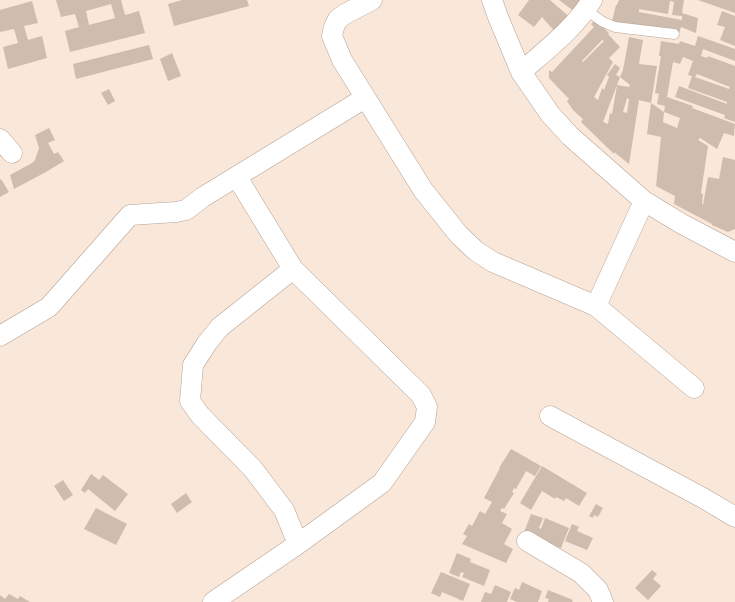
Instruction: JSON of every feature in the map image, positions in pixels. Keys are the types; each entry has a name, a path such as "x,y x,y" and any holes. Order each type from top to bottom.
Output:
{"street":[{"path":"372,0 338,19 332,36 342,60 423,190 459,235 476,251 493,262 596,306 694,388"},
{"path":"492,0 521,72 550,114 570,136 644,200 682,224 735,252"},
{"path":"521,72 567,30 589,5"},
{"path":"0,336 49,307 130,215 186,210 203,197 365,98"},
{"path":"213,602 298,544 382,483 425,422 427,407 421,395 293,269 237,177"},
{"path":"596,306 644,200"},
{"path":"293,269 220,328 207,343 193,365 190,401 200,415 258,475 284,510 298,544"},
{"path":"550,416 703,498 735,517"},
{"path":"527,541 581,573 598,590 603,602"}],"lane":[{"path":"589,5 603,22 615,27 674,34"}],"building":[{"path":"56,0 121,0 125,15 139,11 145,33 70,52 65,31 79,27 75,14 61,17","holes":["111,4 115,18 89,25 86,11"]},
{"path":"182,0 247,0 249,6 174,26 168,4"},
{"path":"529,0 550,0 573,20 557,34 542,17 534,27 518,15"},
{"path":"559,0 582,0 575,12"},
{"path":"619,0 684,0 682,13 698,18 696,33 681,27 679,33 612,21","holes":["670,1 674,2 672,15 682,16 682,20 639,12 639,9 668,14"]},
{"path":"698,0 735,0 735,13"},
{"path":"32,1 38,23 24,26 28,40 42,36 47,58 8,69 3,47 18,43 14,29 0,32 0,10"},
{"path":"722,11 735,16 735,46 720,40 725,27 717,25"},
{"path":"596,20 620,47 609,58 613,62 594,97 598,100 602,88 604,90 609,77 607,75 615,64 620,68 616,75 620,77 623,70 629,37 643,40 639,64 657,66 651,103 639,100 629,164 614,152 614,154 581,122 583,119 573,110 567,101 569,99 549,78 549,70 552,72 594,27 591,24","holes":["602,40 604,41 583,62 582,61","620,77 630,85 629,87 617,85","617,85 612,114 610,113 608,124 603,122","627,98 629,99 627,113 623,112"]},
{"path":"698,36 735,49 735,61 703,49 701,56 707,58 708,56 735,66 735,122 724,118 725,115 675,97 679,86 727,104 727,102 688,88 692,76 688,75 693,61 683,57 680,64 673,62 667,97 693,106 692,108 735,124 734,136 724,133 717,149 700,138 698,140 708,146 701,193 703,194 703,205 708,177 719,179 723,157 735,160 735,229 728,232 712,225 674,204 675,196 656,186 661,137 647,134 651,103 664,112 665,106 657,104 659,94 655,93 661,56 659,56 661,41 679,44 680,41 695,46","holes":["697,74 730,87 729,89 695,77","664,112 680,118 677,128 663,122"]},
{"path":"149,45 153,59 76,79 73,64"},
{"path":"172,53 181,76 168,81 160,59"},
{"path":"109,89 115,101 108,105 101,93"},
{"path":"49,128 55,140 48,143 54,154 58,152 64,161 14,189 10,175 35,160 39,148 35,135"},
{"path":"1,179 9,192 0,197 0,180"},
{"path":"511,449 541,466 535,476 526,471 516,489 514,488 512,492 514,493 504,509 502,508 500,511 507,514 502,523 512,529 504,544 513,549 506,563 462,544 467,536 463,534 469,524 472,526 480,511 485,514 492,502 484,498 499,468"},
{"path":"542,466 587,493 579,506 566,498 564,501 556,497 555,499 542,491 531,510 520,503"},
{"path":"91,474 99,480 103,475 128,494 115,511 88,489 85,493 81,490"},
{"path":"63,480 73,495 64,501 54,486"},
{"path":"186,493 192,502 177,513 171,504"},
{"path":"596,504 603,508 598,517 594,515 593,518 589,516"},
{"path":"96,508 127,524 116,545 84,529"},
{"path":"531,514 543,518 539,528 541,529 545,518 569,528 561,548 523,535"},
{"path":"572,524 579,527 577,531 593,538 587,550 565,541"},
{"path":"457,553 471,559 470,562 490,570 484,586 462,577 464,573 461,572 459,577 449,573"},
{"path":"652,570 657,574 653,579 661,586 648,600 635,588"},
{"path":"441,572 470,584 463,601 442,592 440,597 431,593"},
{"path":"522,582 542,591 538,602 517,602 510,599 515,588 519,590"},
{"path":"495,585 511,592 507,602 481,602 485,592 491,594"},
{"path":"548,590 573,600 572,602 548,602 549,599 545,598"},
{"path":"9,594 18,599 20,596 30,602 0,602 0,595 5,599"}]}
